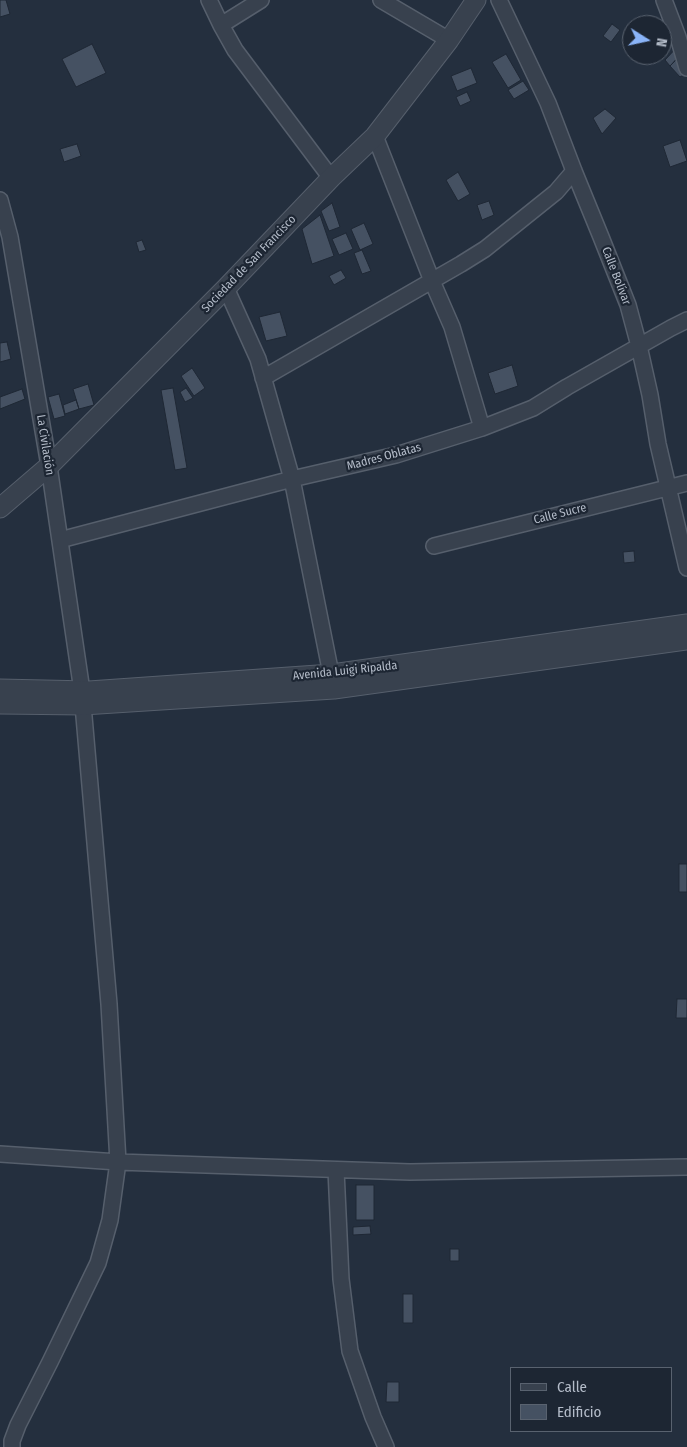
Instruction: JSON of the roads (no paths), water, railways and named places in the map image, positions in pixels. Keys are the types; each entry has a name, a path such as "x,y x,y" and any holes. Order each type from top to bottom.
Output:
{"street":[{"path":"209,0 235,50 331,178"},
{"path":"221,26 261,0"},
{"path":"381,0 449,40"},
{"name":"Sociedad de San Francisco","path":"0,508 49,466 374,136 449,40 476,0"},
{"name":"Calle Bolívar","path":"499,0 548,103 628,305 650,395 658,444 687,568"},
{"path":"664,0 687,68"},
{"path":"374,136 452,327 482,428"},
{"path":"263,378 461,264 556,192 574,172"},
{"name":"La Civilación","path":"0,200 10,237 49,466 82,698 109,1004 118,1162 110,1220 98,1263 18,1425 12,1447"},
{"path":"226,288 258,360 292,479 333,682"},
{"name":"Madres Oblatas","path":"60,540 292,479 396,456 482,428 533,408 687,320"},
{"name":"Calle Sucre","path":"434,546 687,483"},
{"name":"Avenida Luigi Ripalda","path":"333,682 687,624"},
{"name":"Avenida Luigi Ripalda","path":"0,704 333,682 687,640"},
{"name":"Avenida Luigi Ripalda","path":"0,689 82,698"},
{"path":"0,1154 118,1162 410,1172 687,1167"},
{"path":"336,1170 341,1280 350,1351 373,1417 386,1447"}]}
